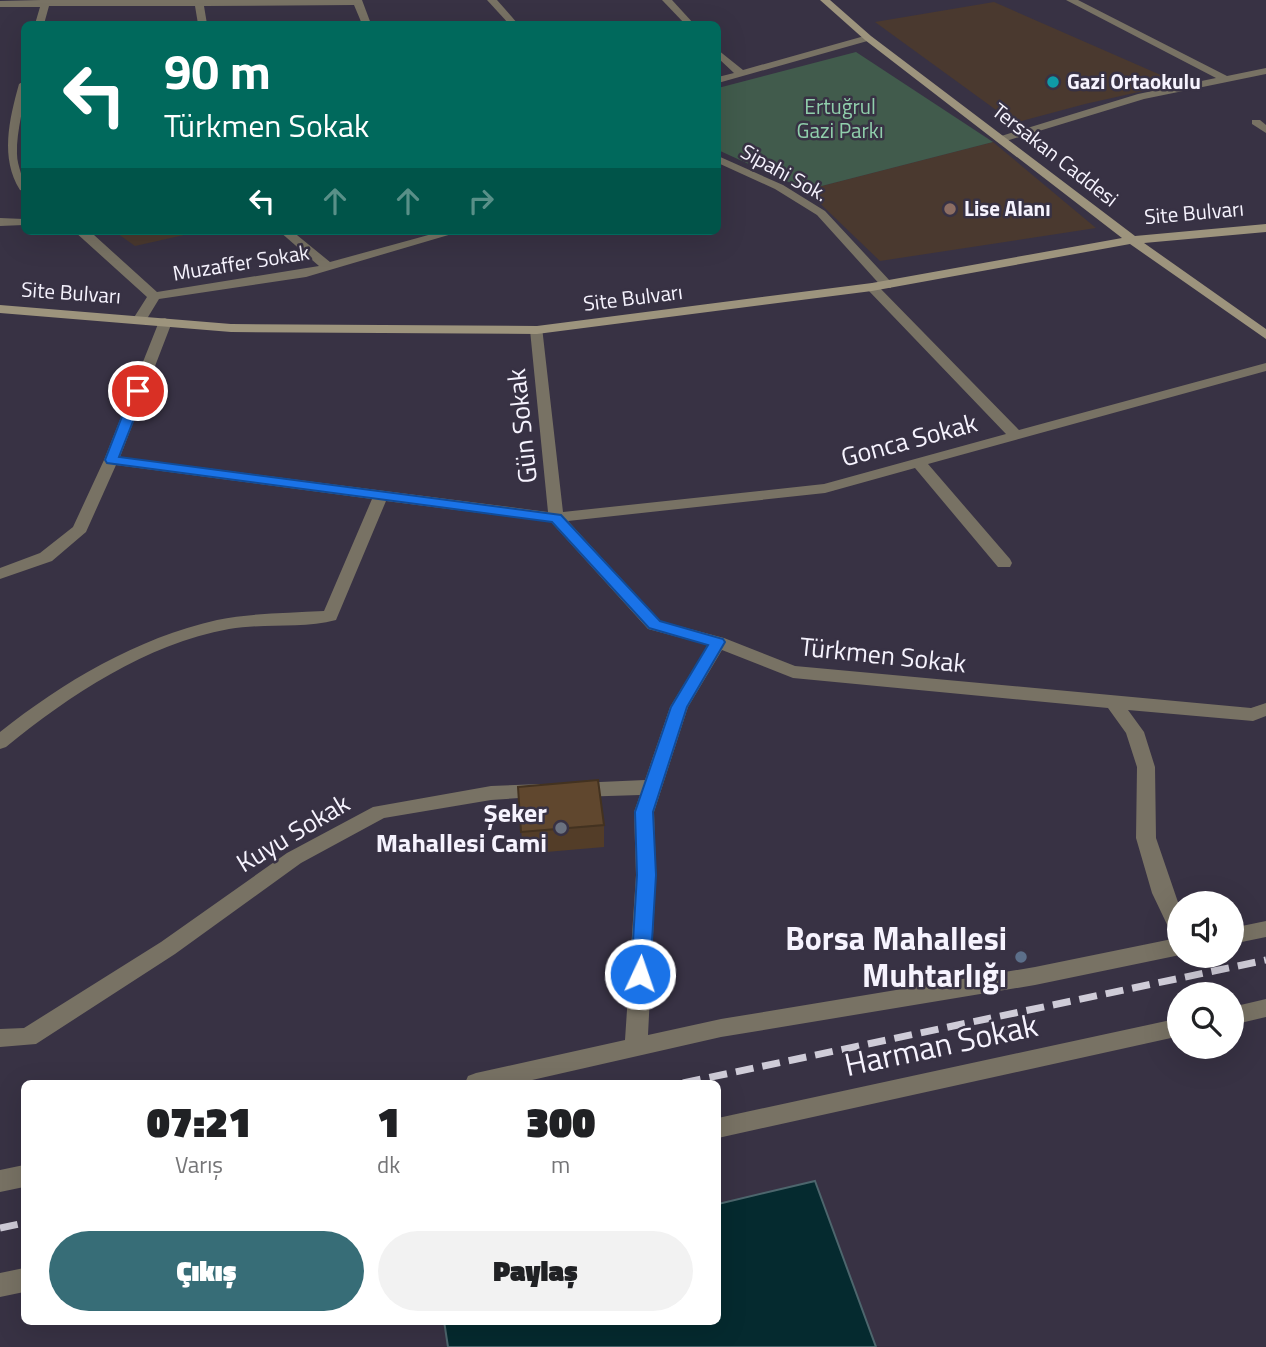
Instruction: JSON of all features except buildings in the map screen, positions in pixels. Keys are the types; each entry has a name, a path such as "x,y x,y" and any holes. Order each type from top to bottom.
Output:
{"street":[{"path":"492,0 511,21"},
{"path":"667,0 687,21"},
{"name":"Tersakan Caddesi","path":"825,0 867,38 1132,240 1266,335"},
{"path":"1071,0 1226,79"},
{"path":"41,21 46,1"},
{"path":"0,4 46,1 357,1 365,21"},
{"path":"198,1 202,21"},
{"path":"721,79 867,38"},
{"path":"721,56 741,74"},
{"path":"1002,139 1142,96 1266,71"},
{"path":"21,95 15,117 9,165 15,180 21,185"},
{"path":"1256,122 1266,130"},
{"name":"Sipahi Sok.","path":"721,160 779,187 821,213 887,285"},
{"path":"9,165 21,163"},
{"path":"0,222 21,222"},
{"name":"Site Bulvarı","path":"0,309 231,328 537,330 887,285 1132,240 1266,228"},
{"path":"87,235 100,243 124,270 154,296 140,319"},
{"path":"290,235 328,267"},
{"name":"Muzaffer Sokak","path":"154,296 306,274 442,235"},
{"path":"872,287 1016,436"},
{"path":"0,575 46,556 80,528 111,460 165,322"},
{"name":"Gün Sokak","path":"537,330 556,518"},
{"name":"Gonca Sokak","path":"556,518 825,488 1266,367"},
{"path":"111,460 556,518"},
{"path":"919,463 1004,563"},
{"path":"0,742 97,676 162,642 218,625 330,616 381,495"},
{"name":"Türkmen Sokak","path":"556,518 654,625 718,642 793,672 1253,715 1266,709"},
{"path":"636,1048 646,875 644,812 679,707 718,642"},
{"path":"1114,703 1135,732 1146,767 1146,838 1167,904"},
{"name":"Kuyu Sokak","path":"0,1038 28,1037 168,948 294,858 380,812 491,793 654,787"},
{"path":"1244,934 1266,929"},
{"path":"490,1080 721,1028 1035,976 1167,949"},
{"path":"1244,1013 1266,1008"},
{"name":"Harman Sokak","path":"721,1127 1167,1030"},
{"path":"0,1181 21,1177"},
{"path":"0,1285 21,1281"}],"shaded area":[{"path":"994,2 1179,83 1014,123 875,22"},
{"name":"Lise Alanı","path":"993,142 1096,228 880,261 806,190"},
{"path":"120,235 184,235 135,246"},
{"path":"815,1181 876,1347 448,1347 445,1325 721,1325 721,1203"}],"green space":[{"name":"Ertuğrul Gazi Parkı","path":"856,52 993,142 806,190 721,151 721,87"}],"railway":[{"path":"697,1080 1266,960"},
{"path":"0,1228 21,1224"}],"place":[{"name":"Gazi Ortaokulu","path":"1053,82"},
{"name":"Lise Alanı","path":"950,209"},
{"name":"Şeker Mahallesi Cami","path":"561,828"},
{"name":"Borsa Mahallesi Muhtarlığı","path":"1021,957"}],"route":[{"path":"138,391 111,460 556,518 654,625 718,642 679,707 644,812 646,875 640,974"}]}
